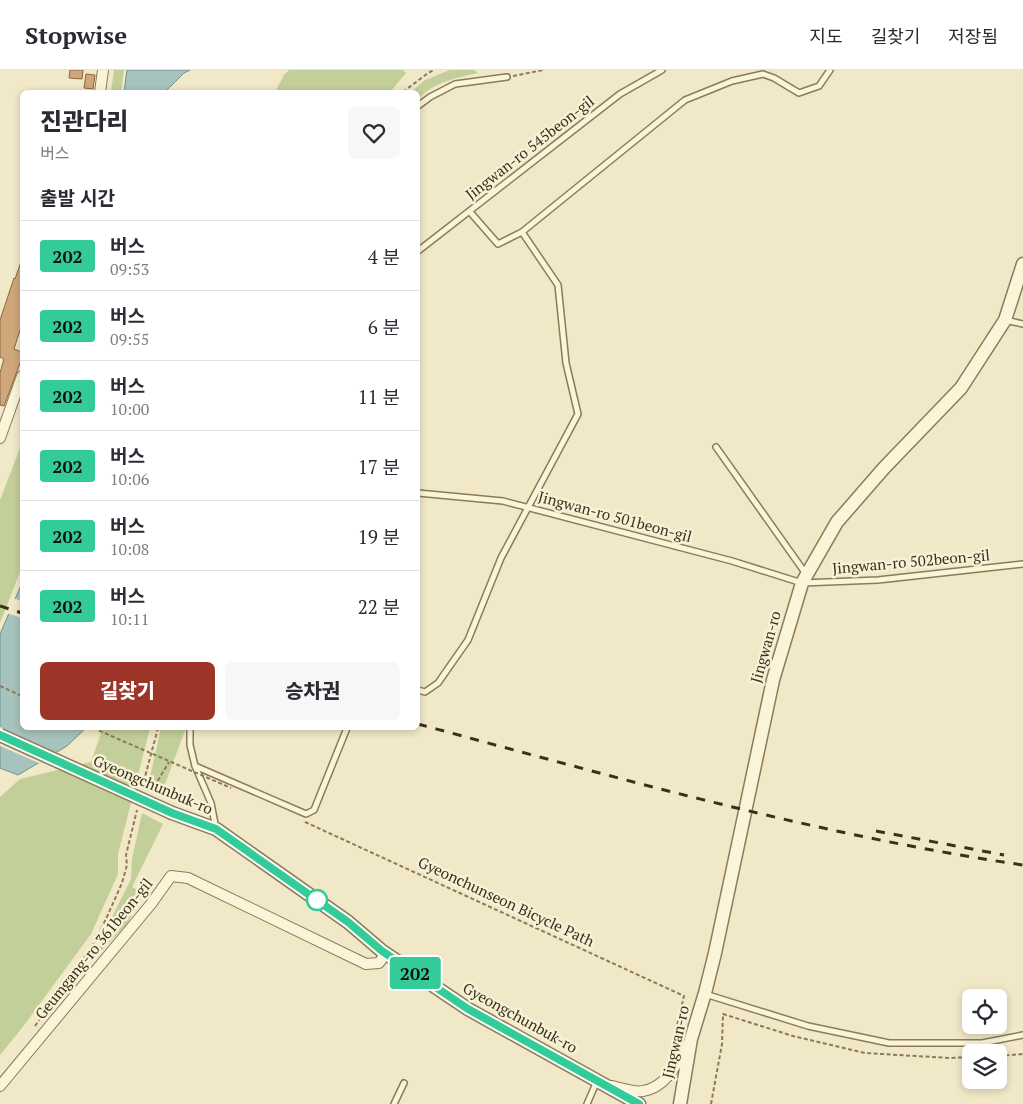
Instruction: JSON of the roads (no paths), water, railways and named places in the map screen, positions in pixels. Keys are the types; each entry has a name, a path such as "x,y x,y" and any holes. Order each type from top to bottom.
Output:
{"street":[{"path":"100,90 103,70"},
{"name":"Jingwan-ro","path":"680,1104 691,1038 705,993 773,680 804,579 837,522 884,468 962,388 1005,320 1023,264"},
{"path":"0,438 20,382"},
{"name":"Gyeongchunbuk-ro","path":"0,735 172,813 216,829 348,922 386,953 468,1009 638,1104"},
{"name":"Geumgang-ro 361beon-gil","path":"0,1086 151,904 171,876 188,878 366,964 379,963 386,953"},
{"path":"602,1083 642,1092 656,1087 665,1081 673,1070 691,1038"}],"lane":[{"name":"Jingwan-ro 545beon-gil","path":"420,250 620,94 662,70"},
{"path":"470,212 498,244 522,232 685,100 732,81 763,74 774,78 799,93 820,86 830,70"},
{"path":"420,104 455,84 507,77"},
{"path":"420,691 425,692 438,684 468,640 500,558 578,414 566,363 558,285 522,232"},
{"path":"1005,320 1023,324"},
{"path":"716,447 804,579"},
{"name":"Jingwan-ro 501beon-gil","path":"420,493 504,500 804,579"},
{"name":"Jingwan-ro 502beon-gil","path":"804,579 878,580 1023,564"},
{"path":"190,730 190,744 195,766 211,803 216,829"},
{"path":"195,766 306,814 314,810 346,730"},
{"path":"705,993 808,1026 889,1043 982,1043 1023,1035"},
{"path":"394,1104 404,1083"},
{"path":"587,1104 602,1083"}],"water":[{"path":"127,70 190,70 184,73 167,90 124,90"},
{"path":"20,588 20,730 84,730 67,746 18,775 0,768 0,634"}],"railway":[{"path":"0,606 20,612"},
{"path":"420,725 718,804 870,838 946,853 1023,865"},
{"path":"876,831 1004,855"}]}
